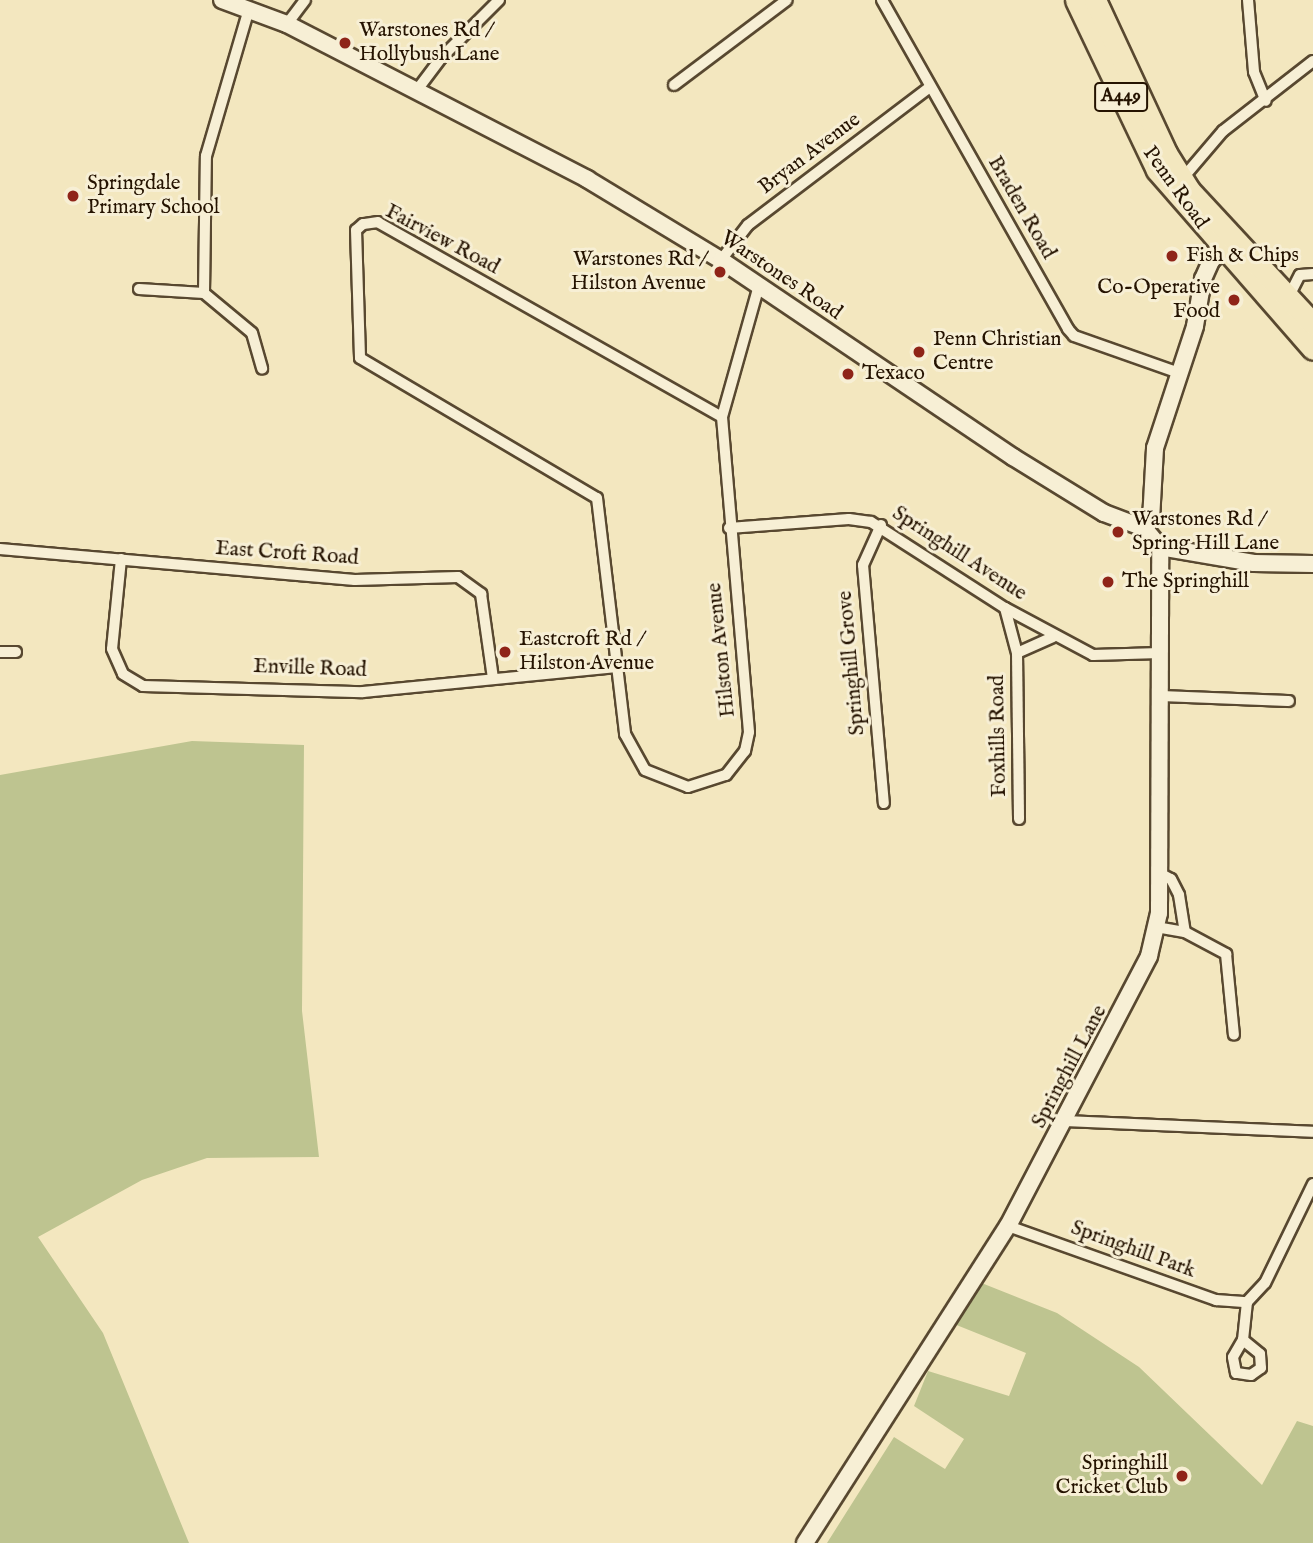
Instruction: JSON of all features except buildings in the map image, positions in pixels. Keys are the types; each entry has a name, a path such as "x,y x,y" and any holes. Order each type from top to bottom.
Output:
{"highway":[{"name":"Penn Road","path":"1076,0 1157,170 1285,302 1313,324"},
{"name":"Penn Road","path":"1095,0 1182,180 1228,243"},
{"name":"Penn Road","path":"1285,302 1313,349"}],"street":[{"name":"Warstones Road","path":"222,0 287,24 587,179 721,260 1013,457 1104,513 1144,528 1160,547"},
{"path":"287,24 305,0"},
{"path":"417,90 440,58 499,0"},
{"path":"674,85 787,0"},
{"name":"Braden Road","path":"882,0 1068,329 1074,335 1179,373"},
{"path":"1248,0 1254,72 1266,101"},
{"path":"204,293 206,156 249,9"},
{"path":"1182,180 1223,131 1266,101 1313,61"},
{"name":"Bryan Avenue","path":"721,260 748,225 930,87"},
{"name":"Fairview Road","path":"600,504 593,493 360,358 356,230 362,224 378,222 722,417"},
{"path":"1144,528 1151,520 1155,448 1179,373 1206,271 1228,243"},
{"path":"1285,302 1300,275 1313,274"},
{"name":"Hilston Avenue","path":"600,504 625,734 645,770 688,787 726,775 745,751 750,715 729,528 722,417 759,285"},
{"path":"139,289 204,293 222,312 246,327 258,347 262,369"},
{"path":"245,351 258,347"},
{"name":"Springhill Avenue","path":"729,528 849,519 881,525 1053,637 1093,655 1160,653"},
{"name":"Springhill Grove","path":"881,525 863,565 884,803"},
{"path":"1160,547 1254,563 1313,564"},
{"name":"Springhill Lane","path":"805,1543 1008,1226 1138,983 1156,927 1159,873 1160,547"},
{"name":"East Croft Road","path":"0,549 355,580 458,577 481,594 493,678"},
{"name":"Enville Road","path":"121,559 112,649 123,674 142,686 363,692 617,667"},
{"name":"Foxhills Road","path":"1005,608 1017,653 1019,819"},
{"path":"1017,653 1053,637"},
{"path":"0,652 16,652"},
{"path":"1160,696 1289,701"},
{"path":"1159,873 1171,879 1179,895 1185,932"},
{"path":"1156,927 1185,932 1226,954 1234,1035"},
{"path":"1064,1121 1313,1132"},
{"path":"1243,1340 1247,1302 1265,1283 1313,1184"},
{"name":"Springhill Park","path":"1008,1226 1216,1300 1247,1302"}],"green space":[{"path":"192,741 304,745 302,1011 319,1157 207,1158 142,1180 38,1237 103,1333 189,1543 0,1543 0,775"},
{"path":"979,1282 1057,1313 1139,1367 1262,1485 1297,1421 1313,1426 1313,1543 827,1543 894,1437 945,1469 964,1439 914,1406 928,1371 1009,1396 1026,1353 954,1324"}],"place":[{"name":"Warstones Rd / Hollybush Lane","path":"345,43"},
{"name":"Springdale Primary School","path":"73,196"},
{"name":"Fish & Chips","path":"1172,256"},
{"name":"Warstones Rd / Hilston Avenue","path":"720,272"},
{"name":"Co-Operative Food","path":"1234,300"},
{"name":"Penn Christian Centre","path":"919,352"},
{"name":"Texaco","path":"848,374"},
{"name":"Warstones Rd / Spring Hill Lane","path":"1118,532"},
{"name":"The Springhill","path":"1108,582"},
{"name":"Eastcroft Rd / Hilston Avenue","path":"505,652"},
{"name":"Springhill Cricket Club","path":"1182,1476"}]}
